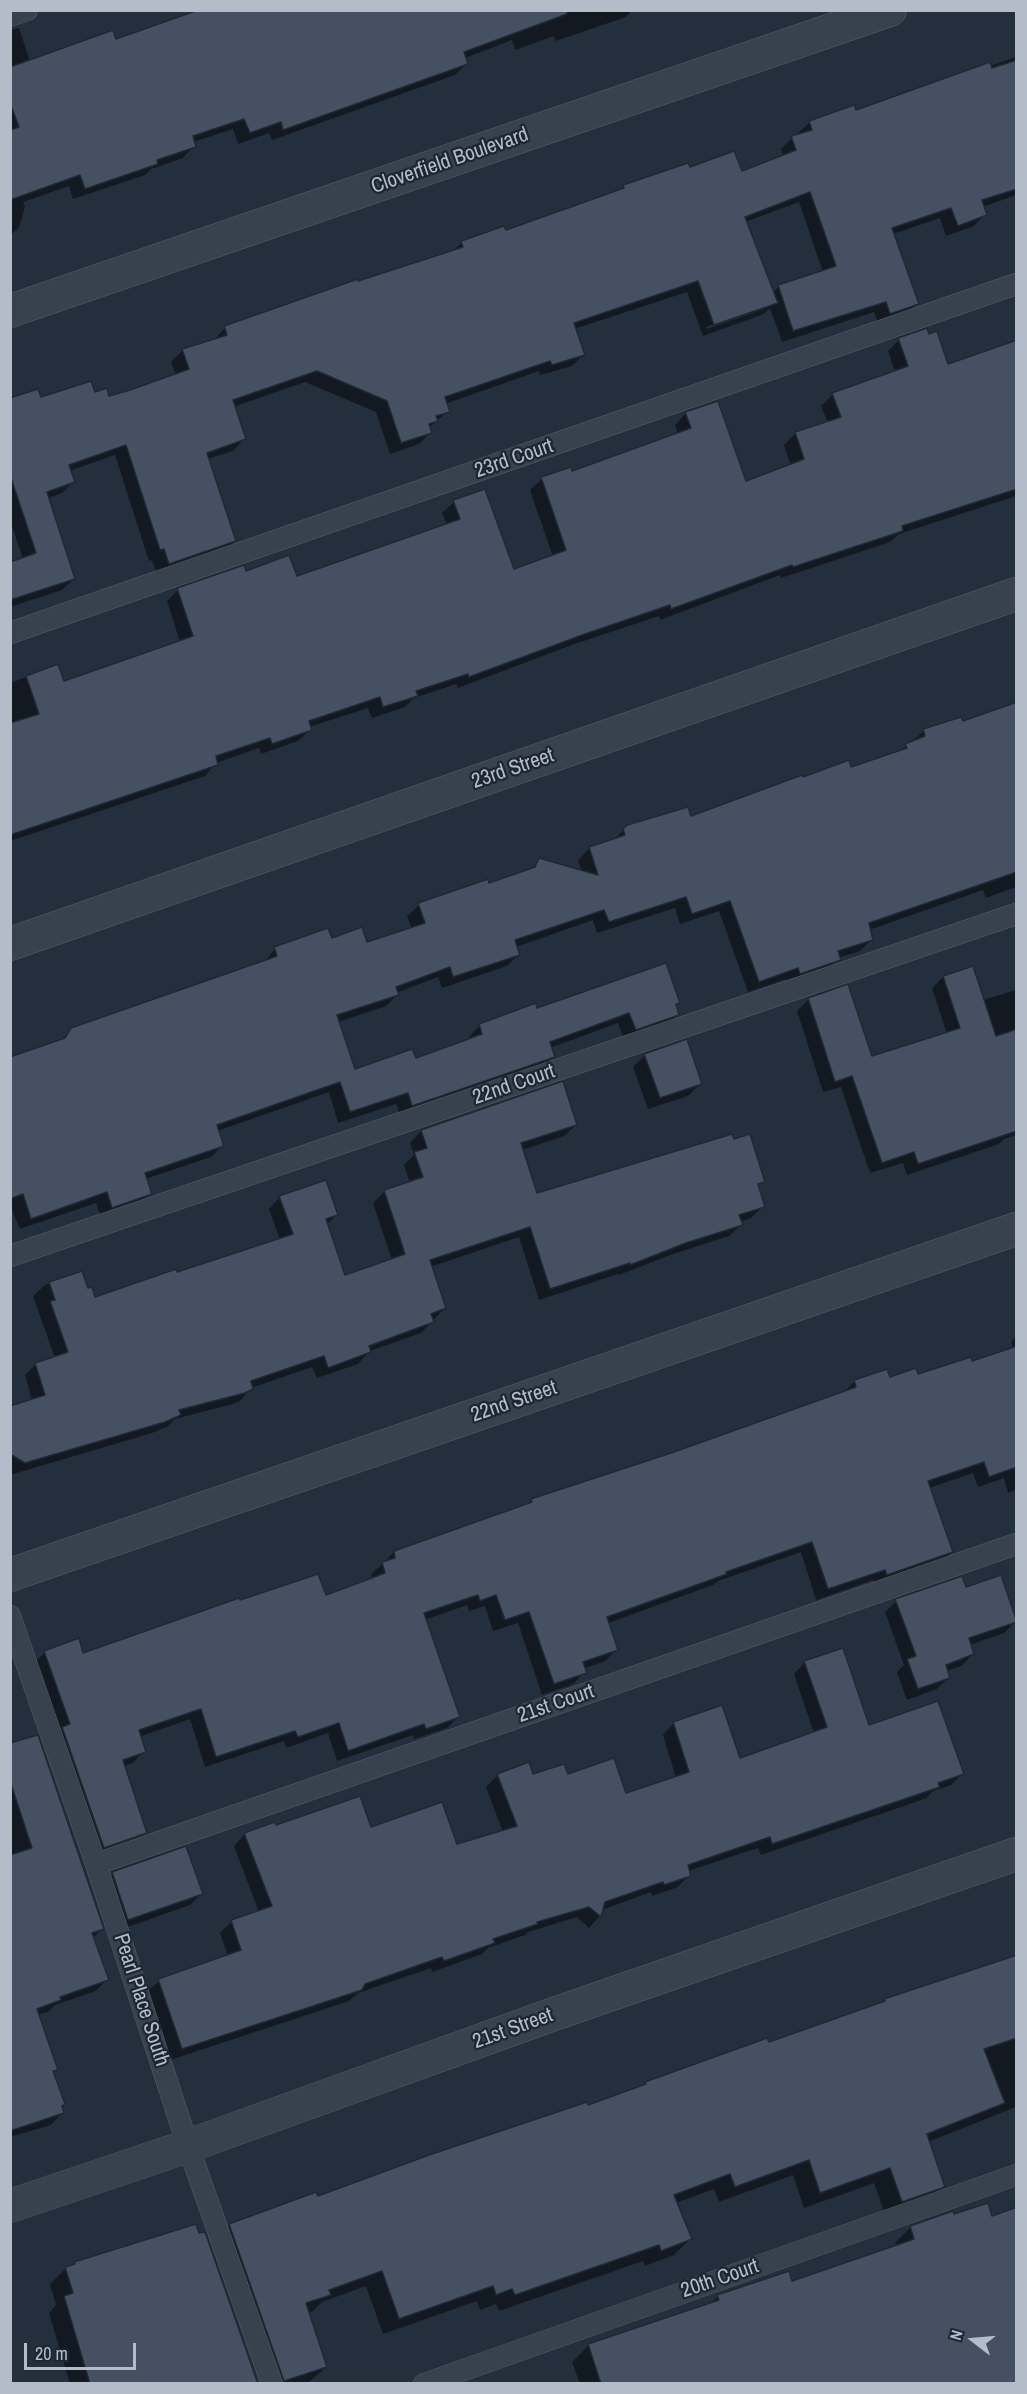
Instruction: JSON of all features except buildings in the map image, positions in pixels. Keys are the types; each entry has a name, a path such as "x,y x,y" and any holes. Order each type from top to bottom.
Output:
{"street":[{"name":"Cloverfield Boulevard","path":"10,311 890,10"},
{"name":"23rd Street","path":"10,945 1017,594"},
{"name":"22nd Street","path":"10,1575 1017,1229"},
{"name":"21st Street","path":"10,2206 188,2146 554,2014 1017,1854"}],"lane":[{"path":"10,16 27,10"},
{"name":"23rd Court","path":"10,633 1017,284"},
{"name":"22nd Court","path":"10,1256 1017,914"},
{"name":"21st Court","path":"96,1864 1017,1544"},
{"name":"Pearl Place South","path":"10,1616 96,1864 188,2146 272,2384"},
{"name":"20th Court","path":"424,2384 1017,2175"}]}
